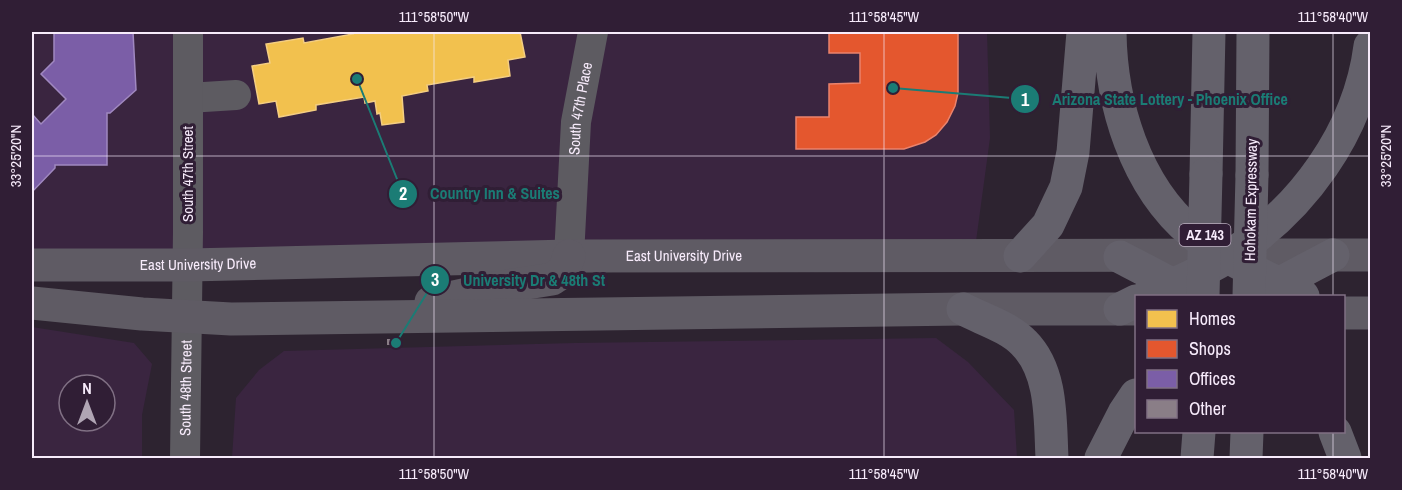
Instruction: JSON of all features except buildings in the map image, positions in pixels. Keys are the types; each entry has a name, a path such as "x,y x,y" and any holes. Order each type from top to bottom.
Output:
{"highway":[{"path":"1020,256 1048,225 1066,187 1073,152 1083,32"},
{"path":"1110,32 1113,76 1127,134 1147,176 1172,212 1192,233 1279,292 1333,255"},
{"name":"AZ 143","path":"1203,295 1209,32"},
{"name":"Hohokam Expressway","path":"1249,295 1253,32"},
{"path":"1161,295 1229,256 1278,217 1305,189 1337,144 1358,95 1371,46"},
{"path":"1120,257 1148,295"},
{"path":"963,309 1024,342 1039,365 1046,390 1052,459"},
{"path":"1101,459 1124,413 1135,398"},
{"path":"1198,459 1200,433"},
{"path":"1246,459 1247,433"},
{"path":"1335,433 1345,459"}],"main road":[{"name":"East University Drive","path":"32,265 188,265 569,256 1371,255"},
{"path":"356,318 496,288 552,279 564,271 569,256"},
{"path":"32,303 231,319 963,309 1135,301"},
{"path":"1345,313 1371,313"}],"street":[{"name":"South 47th Street","path":"187,317 188,32"},
{"name":"South 47th Place","path":"569,256 576,122 593,32"},
{"path":"188,98 236,94"},
{"name":"South 48th Street","path":"185,459 187,317"}],"shaded area":[{"path":"32,32 987,32 990,138 974,256 32,265"},
{"path":"32,327 134,343 152,364 142,415 142,458 32,458"},
{"path":"936,338 968,362 1014,410 1017,458 232,458 236,398 259,370 284,351 575,343"}],"place":[{"name":"Country Inn & Suites","path":"357,79"},
{"name":"Arizona State Lottery - Phoenix Office","path":"893,88"},
{"name":"University Dr & 48th St","path":"396,343"}]}
